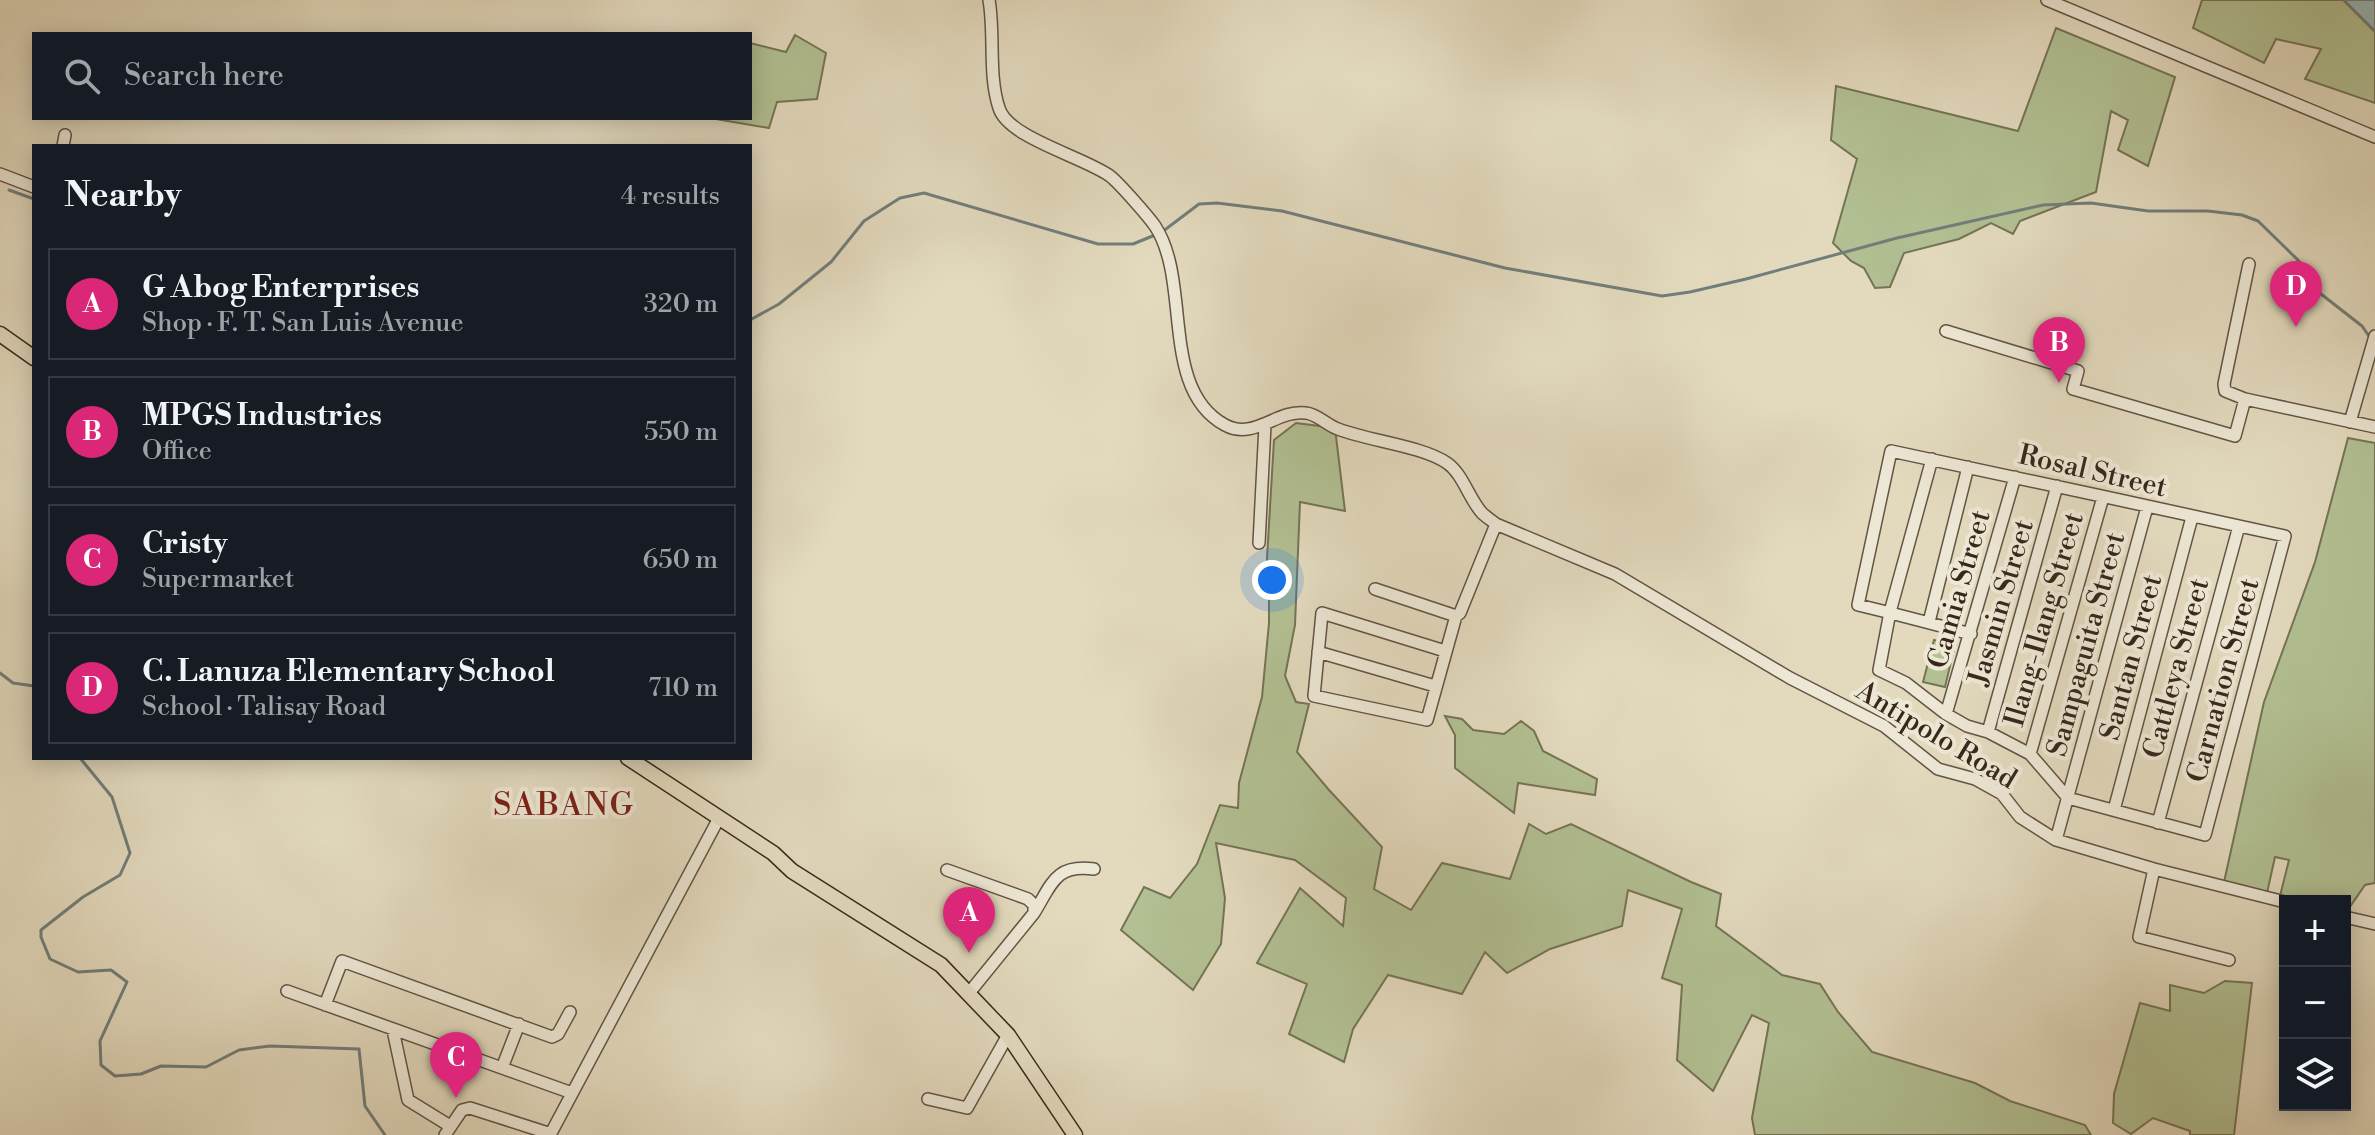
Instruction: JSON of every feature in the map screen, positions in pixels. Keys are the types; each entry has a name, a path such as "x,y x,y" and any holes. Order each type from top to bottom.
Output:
{"main road":[{"path":"0,334 32,357"},
{"path":"631,760 773,853 792,871 941,965 1008,1035 1075,1135"}],"street":[{"path":"989,0 999,111 1008,123 1026,135 1091,164 1112,178 1155,226 1170,263 1185,374 1199,400 1214,417 1227,427 1245,430 1287,415 1306,413 1335,428 1429,455 1449,464 1481,512 1496,524 1460,613 1456,616 1427,720 1314,696 1322,613 1445,651"},
{"path":"2047,0 2375,137"},
{"path":"0,174 32,186"},
{"path":"2249,264 2225,391 2245,399 2375,427"},
{"path":"1946,331 2078,371 2073,389 2235,436 2245,399"},
{"path":"2350,422 2375,336"},
{"path":"1259,543 1265,425"},
{"name":"Rosal Street","path":"1890,612 1858,605 1891,451 2285,536"},
{"path":"1932,459 1890,612 1879,670 1906,683 1967,726 1988,732 2030,754 2068,798 2158,823"},
{"path":"1929,622 1968,467"},
{"name":"Camia Street","path":"1946,714 2015,477"},
{"name":"Jasmin Street","path":"1988,732 2057,486"},
{"name":"Ilang-Ilang Street","path":"2030,754 2103,497"},
{"name":"Sampaguita Street","path":"2056,840 2147,507"},
{"name":"Santan Street","path":"2114,810 2192,517"},
{"name":"Antipolo Road","path":"1496,524 1615,574 1790,678 1884,726 1938,769 1975,779 2002,794 2020,817 2056,840 2279,900"},
{"name":"Cattleya Street","path":"2158,823 2239,526"},
{"name":"Carnation Street","path":"2158,823 2205,835 2285,536"},
{"path":"1375,589 1456,616"},
{"path":"1890,612 1971,634"},
{"path":"1318,652 1435,686"},
{"path":"393,1030 408,1100 447,1130 462,1110 470,1108 551,1135 719,818"},
{"path":"969,993 1034,913 1058,874 1071,868 1094,869"},
{"path":"2154,869 2139,937 2229,960"},
{"path":"947,870 1028,899 1034,905 1034,913"},
{"path":"2351,918 2375,924"},
{"path":"325,1005 342,961 552,1037 558,1034 570,1012"},
{"path":"287,991 572,1093"},
{"path":"502,1068 519,1024"},
{"path":"928,1099 967,1108 1008,1035"}],"green space":[{"path":"2202,0 2343,0 2375,32 2375,103 2305,79 2321,49 2276,39 2264,63 2193,28"},
{"path":"2056,28 2175,77 2148,166 2118,150 2128,120 2111,111 2096,192 2020,221 2013,234 1991,223 1959,239 1904,253 1890,287 1875,288 1864,268 1851,261 1833,243 1857,159 1831,140 1836,86 2018,131"},
{"path":"795,35 826,53 817,99 777,102 769,128 722,120 752,120 752,44 786,52"},
{"path":"1296,423 1335,428 1345,511 1300,502 1295,625 1285,676 1296,702 1309,704 1297,752 1382,847 1374,889 1411,910 1442,863 1510,879 1529,824 1546,834 1571,824 1721,894 1716,926 1782,975 1820,984 1838,1012 1872,1052 1975,1083 2010,1101 2085,1125 2091,1135 1755,1135 1752,1118 1769,1023 1752,1015 1713,1091 1677,1060 1682,985 1662,978 1682,909 1628,890 1622,926 1550,949 1507,973 1485,952 1462,994 1388,975 1353,1029 1344,1062 1289,1034 1307,984 1257,963 1300,888 1343,926 1346,898 1295,860 1216,843 1225,898 1221,944 1193,990 1121,930 1144,887 1170,898 1197,864 1220,805 1238,808 1239,783 1262,697 1269,623 1267,558 1274,440"},
{"path":"2348,438 2375,443 2375,883 2365,885 2351,905 2351,895 2280,895 2289,860 2275,857 2267,893 2224,882 2264,702 2315,562"},
{"path":"1934,640 1955,645 1945,687 1923,682"},
{"path":"1445,716 1462,719 1473,730 1504,734 1521,721 1534,731 1543,751 1597,779 1595,795 1518,783 1514,813 1455,768 1455,735"},
{"path":"2225,981 2252,983 2234,1135 2190,1135 2190,1131 2153,1118 2131,1134 2113,1123 2114,1094 2140,1003 2170,1011 2170,985 2204,993"}],"water":[{"path":"2344,0 2375,0 2375,31"}],"waterway":[{"path":"9,190 32,198"},
{"path":"752,319 779,304 831,262 864,221 900,198 924,193 1098,244 1133,244 1155,235"},
{"path":"1162,232 1199,204 1217,203 1282,211 1505,268 1662,296 1746,279 1897,238 2043,205 2091,203 2148,211 2208,211 2242,215 2258,221 2297,259 2321,294 2362,326 2371,339"},
{"path":"0,673 13,683 32,686"},
{"path":"82,760 112,797 130,853 120,875 83,897 41,930 41,937 50,959 78,972 111,970 127,982 100,1041 101,1065 115,1076 141,1074 161,1066 206,1067 239,1050 270,1046 359,1049 365,1106 385,1135"}],"place":[{"name":"C. Lanuza Elementary School","path":"2296,327"},
{"name":"MPGS Industries","path":"2059,383"},
{"name":"G Abog Enterprises","path":"969,953"},
{"name":"Cristy","path":"456,1098"}],"district":[{"name":"SABANG","path":"564,804"}]}
